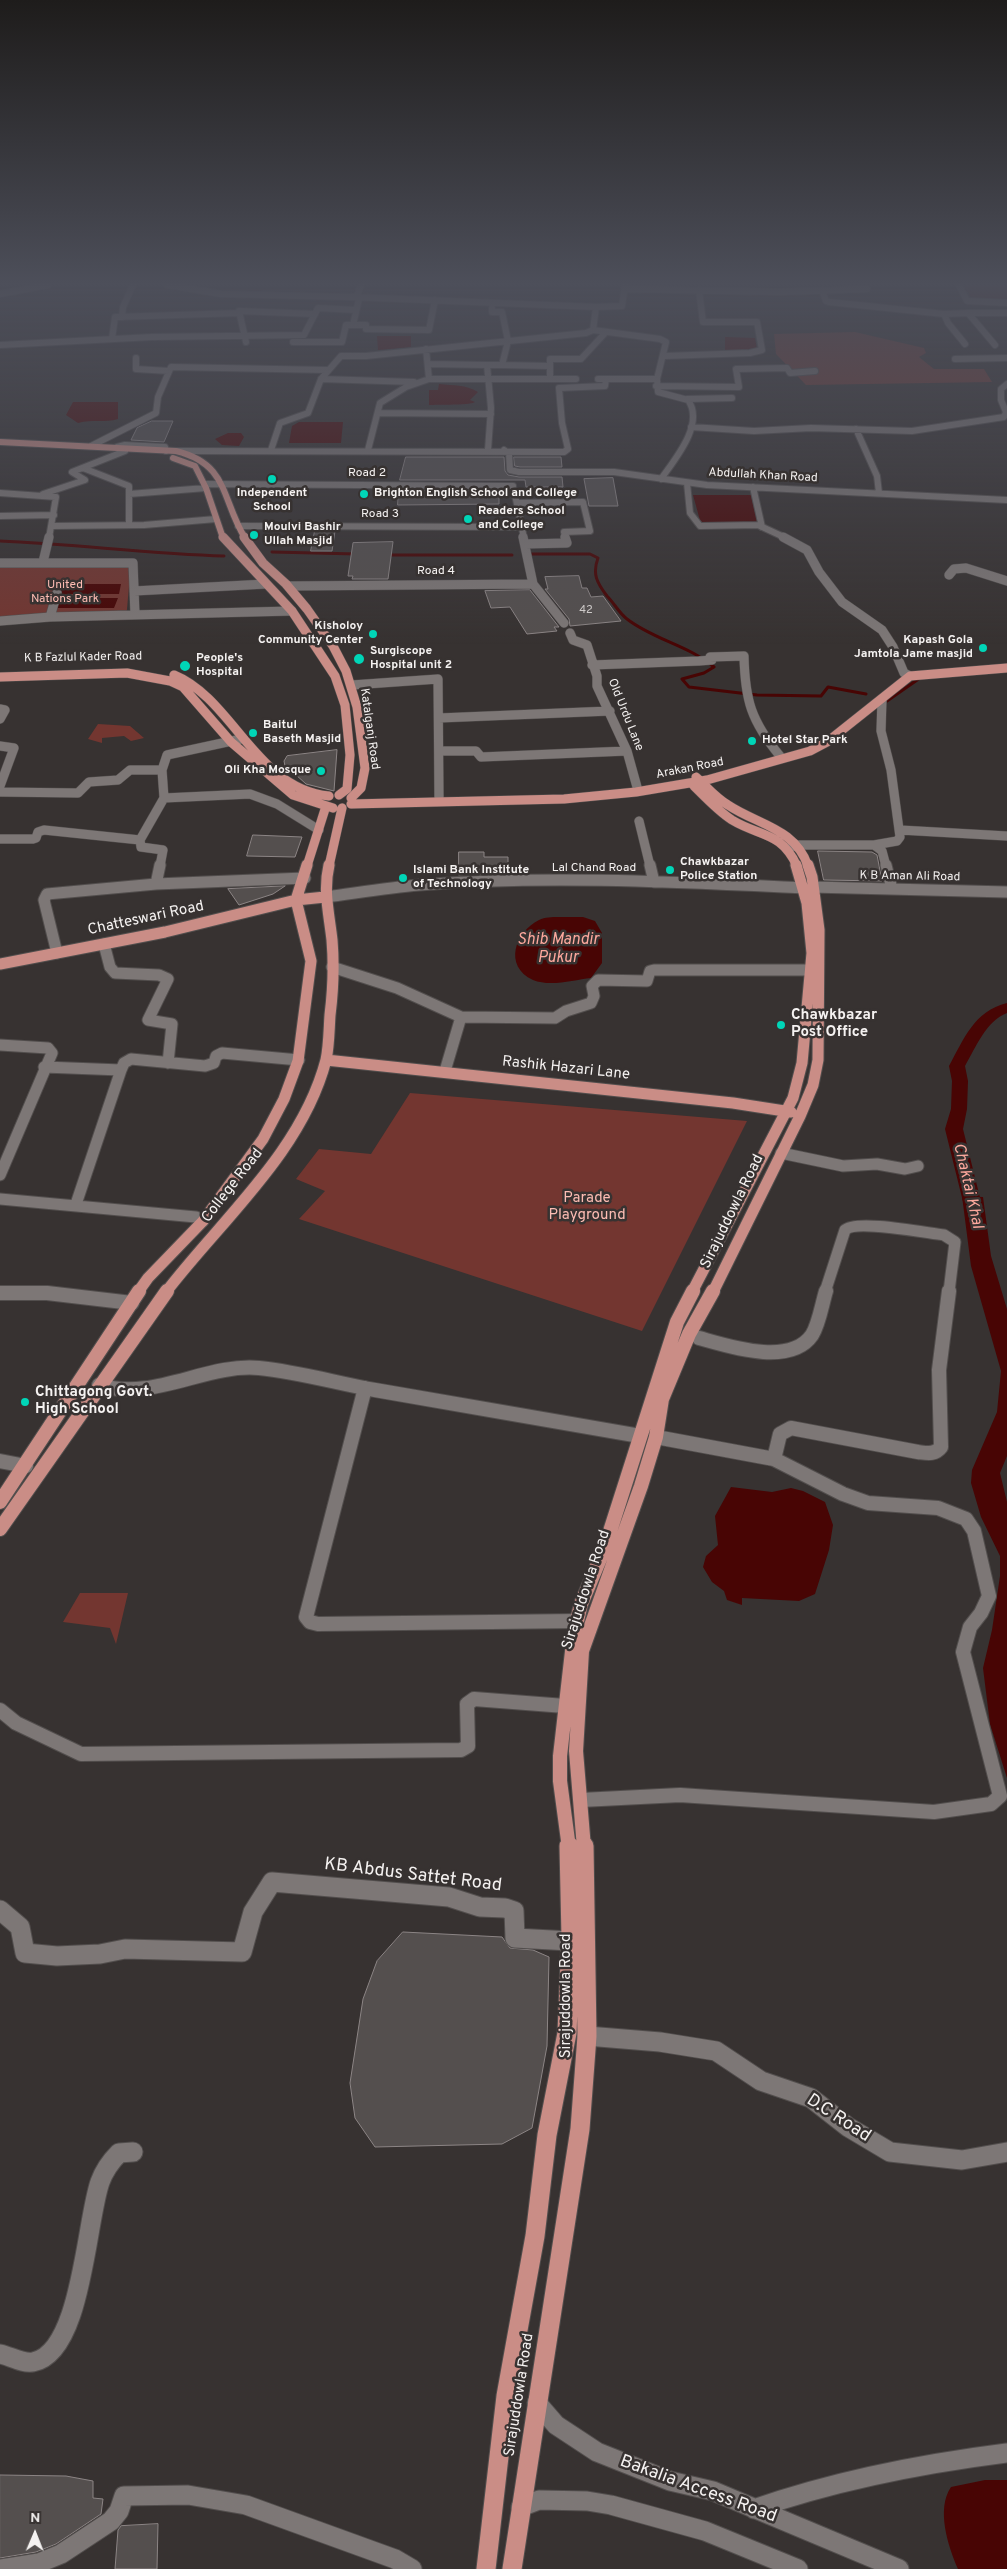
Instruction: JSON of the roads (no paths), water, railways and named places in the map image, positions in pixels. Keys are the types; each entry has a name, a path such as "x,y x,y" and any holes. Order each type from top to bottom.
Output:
{"main road":[{"name":"Katalganj Road","path":"0,443 176,451 199,458 210,465 238,526 262,561 289,586 310,614 352,685 365,766 364,782 348,803"},
{"name":"Katalganj Road","path":"0,443 125,451 186,461 195,466 205,486 224,540 292,611 308,638 335,676 345,705 350,775 347,789 339,795"},
{"path":"186,461 199,458"},
{"path":"907,675 1007,664"},
{"path":"907,675 1007,668"},
{"name":"K B Fazlul Kader Road","path":"0,672 123,669 169,673 195,685 241,739 287,780 326,802"},
{"name":"K B Fazlul Kader Road","path":"0,677 127,673 160,678 183,687 230,742 293,795 308,801 326,802"},
{"name":"Arakan Road","path":"348,803 531,800 636,792 694,780 810,751 827,742 880,700 907,675"},
{"name":"Arakan Road","path":"348,803 382,798 528,796 694,780 780,756 823,739 907,675"},
{"name":"Sirajuddowla Road","path":"486,2569 506,2396 535,2236 547,2135 567,2033 570,1941 568,1831 560,1781 569,1663 577,1621 581,1604 606,1547 677,1322 793,1113 813,1085 818,1060 819,930 810,889 795,858 793,847 769,834 735,821 714,807 694,780"},
{"path":"362,786 369,794 382,798"},
{"path":"296,900 305,878 326,802 339,795 348,803"},
{"path":"326,802 348,803"},
{"name":"College Road","path":"0,1529 99,1386 188,1263 224,1225 271,1165 305,1113 326,1060 330,1022 332,941 324,897 328,870 348,803"},
{"name":"Sirajuddowla Road","path":"512,2569 580,2129 587,2036 584,1840 576,1752 582,1651 656,1437 662,1399 685,1343 718,1282 781,1153 793,1113 797,1086 804,1062 804,1023 810,970 810,889"},
{"name":"Chatteswari Road","path":"0,964 165,932 296,900 324,897"},
{"name":"College Road","path":"0,1502 4,1489 26,1466 148,1278 202,1221 263,1139 284,1099 298,1060 311,961 296,900"},
{"name":"Rashik Hazari Lane","path":"326,1060 445,1071 793,1113"},
{"path":"202,1221 224,1225"},
{"path":"567,2033 587,2036"}],"street":[{"path":"91,446 156,414 157,405"},
{"path":"271,450 280,423 308,413 311,405"},
{"path":"368,450 380,405"},
{"path":"488,450 488,431 492,414 490,405"},
{"path":"176,451 568,450 560,405"},
{"path":"661,479 681,449 691,427 694,416 693,405"},
{"path":"691,427 754,431 811,428 912,431 1004,417 1006,412 1003,405"},
{"path":"378,413 492,414"},
{"path":"856,429 877,476 879,493"},
{"path":"504,450 509,454 510,470 533,584 564,623"},
{"path":"38,495 84,480 72,472 125,451"},
{"path":"83,468 129,486 129,525"},
{"name":"Abdullah Khan Road","path":"510,470 533,472 614,472 687,483 1007,500"},
{"path":"687,483 688,507 694,522 700,526 762,527 807,550 819,572 842,602 859,616 882,630 907,675"},
{"name":"Road 2","path":"129,494 220,484 513,486"},
{"path":"753,487 762,527"},
{"path":"0,493 56,497 52,526 43,562"},
{"path":"517,503 583,502 590,531 564,532 567,543 526,544"},
{"path":"0,516 54,515"},
{"path":"52,526 129,525 216,519"},
{"name":"Road 3","path":"238,526 522,527"},
{"path":"0,564 43,562 133,563 135,615"},
{"path":"949,575 954,569 960,568 1007,581"},
{"path":"134,591 266,584"},
{"name":"Road 4","path":"289,586 533,584"},
{"path":"50,617 57,593"},
{"path":"0,621 50,617 292,611"},
{"name":"Old Urdu Lane","path":"570,633 573,640 587,645 597,676 597,686 627,751 637,787"},
{"path":"592,665 699,661 712,660 710,657 744,656 745,697 752,718 780,756"},
{"path":"352,685 438,679 439,798"},
{"path":"793,847 874,845 897,841 900,837 892,770 881,731 880,700"},
{"path":"0,710 5,710 0,719"},
{"path":"439,718 610,711"},
{"path":"156,884 163,850 141,847 140,840 164,798 162,770 167,755 241,739"},
{"path":"0,746 14,748 0,786"},
{"path":"438,751 476,751 481,757 627,751"},
{"path":"0,792 78,793 89,782 118,780 130,770 162,770"},
{"path":"164,798 250,794 261,796 272,799 319,830"},
{"path":"639,821 654,882"},
{"path":"0,839 33,839 36,838 38,832 44,830 140,840"},
{"path":"900,830 1007,836"},
{"path":"874,845 882,851 892,889"},
{"path":"57,953 44,900 47,894 156,884 305,878"},
{"name":"Lal Chand Road","path":"324,897 428,885 502,882 654,882 810,889"},
{"name":"K B Aman Ali Road","path":"810,889 1007,892"},
{"name":"K B Aman Ali Road","path":"810,889 1007,896"},
{"path":"104,944 110,967 115,973 159,975 168,979 148,1020 172,1024 168,1063"},
{"path":"332,967 397,988 461,1017 555,1018 566,1011 591,1003 594,996 592,986 595,982 647,981 652,970 710,970 750,967 810,970"},
{"path":"445,1071 461,1017"},
{"path":"0,1045 48,1048 52,1053 44,1067 0,1175"},
{"path":"76,1204 124,1063 131,1059 211,1065 218,1054 222,1053 298,1060"},
{"path":"44,1067 121,1070"},
{"path":"781,1153 844,1166 877,1164 904,1169 918,1166"},
{"path":"0,1200 76,1204 196,1217 202,1221"},
{"path":"699,1338 757,1353 803,1346 812,1335 845,1230 848,1227 863,1225 944,1235 955,1242 939,1370 941,1447 939,1451 918,1452 791,1428 780,1434 774,1459"},
{"path":"0,1293 47,1293 132,1303"},
{"path":"99,1386 112,1389 159,1386 235,1369 257,1368 303,1374 365,1388 640,1436"},
{"path":"365,1388 306,1617 310,1622 327,1624 577,1621"},
{"path":"580,1800 680,1795 934,1812 991,1804 997,1801 1000,1796 963,1652 970,1627 981,1613 989,1596 974,1531 966,1519 938,1508 868,1503 843,1494 774,1459 656,1437"},
{"path":"0,1461 26,1466"},
{"path":"0,1710 16,1722 82,1754 462,1750 468,1746 467,1704 469,1701 565,1706"},
{"name":"KB Abdus Sattet Road","path":"0,1910 20,1927 25,1953 57,1956 100,1954 125,1949 242,1952 253,1912 272,1882 449,1897 470,1902 475,1906 508,1908 514,1911 514,1938 570,1941"},
{"name":"D.C Road","path":"587,2036 660,2042 716,2051 761,2081 811,2098 848,2127 890,2152 962,2160 1007,2152"},
{"path":"0,2354 34,2362 47,2358 60,2343 71,2319 99,2184 109,2162 119,2153 133,2152"},
{"name":"Bakalia Access Road","path":"537,2403 556,2425 598,2452 670,2482 713,2491 899,2569"},
{"path":"754,2508 808,2490 922,2464 1007,2453"},
{"path":"0,2569 41,2563 60,2555 85,2536 107,2525 121,2511 124,2496 188,2495 246,2505 394,2560 412,2569"},
{"path":"521,2507 539,2500 587,2501 611,2505 705,2530 798,2569"}],"water":[{"path":"71,405 118,405 118,419 108,421 78,423 66,415"},
{"path":"299,422 343,422 341,443 289,443 292,426"},
{"path":"228,433 241,433 244,437 239,446 222,445 215,439"},
{"path":"693,495 751,495 757,521 756,523 701,524"},
{"path":"63,584 121,584 119,594 60,594"},
{"path":"59,598 118,598 114,608 55,608"},
{"name":"Shib Mandir Pukur","path":"558,917 583,917 595,921 602,933 602,963 591,978 562,982 540,982 524,974 518,966 515,958 516,949 524,932 539,920"},
{"path":"962,1196 983,1197 991,1256 1007,1309 1007,1456 1000,1473 1007,1502 1007,1778 990,1724 983,1668 992,1630 1000,1576 1000,1556 981,1517 971,1483 972,1470 997,1412 1001,1371 971,1266"},
{"path":"731,1487 772,1492 791,1488 803,1491 825,1502 833,1525 829,1550 815,1594 799,1601 742,1598 742,1605 727,1600 724,1591 712,1582 703,1567 706,1556 718,1545 715,1516"},
{"path":"985,2480 1007,2480 1007,2569 958,2569 945,2528 944,2506 947,2496 951,2487"}],"waterway":[{"path":"0,541 224,556"},
{"path":"272,552 357,554"},
{"path":"531,554 590,554 598,558 595,569 596,578 607,596 624,617 648,632 704,659 714,667 704,673 682,679 689,687 757,695 821,696 828,687 866,694"},
{"path":"385,555 512,555"},
{"path":"884,700 887,701 920,678"},
{"name":"Chaktai Khal","path":"977,1222 954,1129 959,1109 960,1081 957,1066 974,1036 991,1014 1007,1008"}],"place":[{"name":"Independent School","path":"272,479"},
{"name":"Brighton English School and College","path":"364,494"},
{"name":"Readers School and College","path":"468,519"},
{"name":"Moulvi Bashir Ullah Masjid","path":"254,535"},
{"name":"Kisholoy Community Center","path":"373,634"},
{"name":"Kapash Gola Jamtola Jame masjid","path":"983,648"},
{"name":"Surgiscope Hospital unit 2","path":"359,659"},
{"name":"People's Hospital","path":"185,666"},
{"name":"Baitul Baseth Masjid","path":"253,733"},
{"name":"Hotel Star Park","path":"752,741"},
{"name":"Oli Kha Mosque","path":"321,771"},
{"name":"Chawkbazar Police Station","path":"670,870"},
{"name":"Islami Bank Institute of Technology","path":"403,878"},
{"name":"Chawkbazar Post Office","path":"781,1025"},
{"name":"Chittagong Govt. High School","path":"25,1402"}],"park label":[{"name":"United Nations Park","path":"65,593"},
{"name":"Parade Playground","path":"587,1208"}]}
